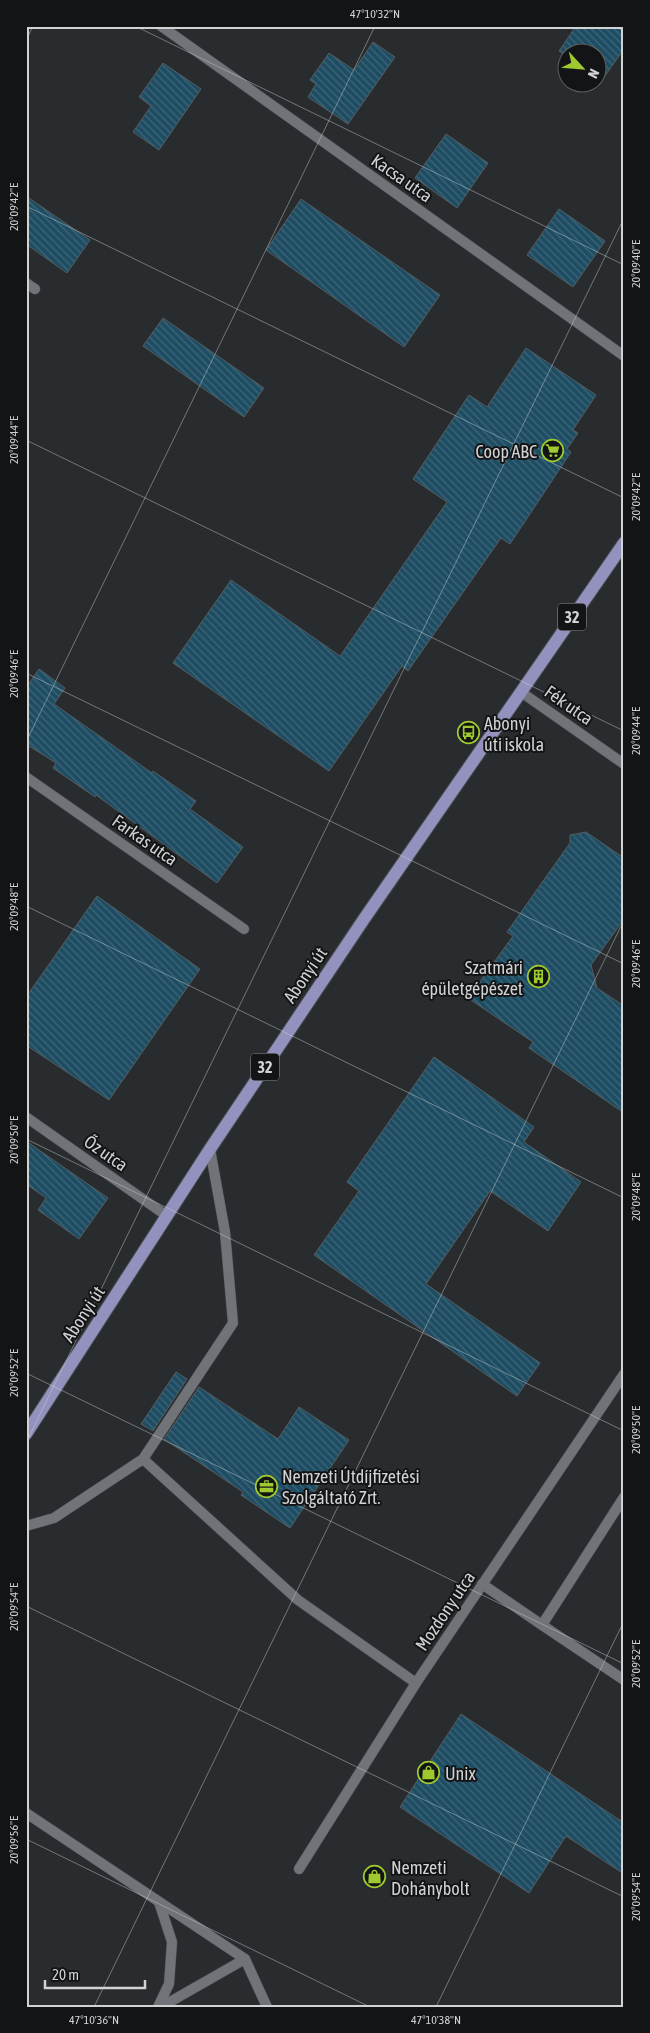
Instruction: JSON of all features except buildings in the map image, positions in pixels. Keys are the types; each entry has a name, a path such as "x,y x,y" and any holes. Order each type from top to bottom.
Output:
{"main road":[{"name":"Abonyi út","path":"26,1434 210,1149 364,919 624,543"}],"street":[{"name":"Kacsa utca","path":"161,26 624,356"},
{"name":"Fék utca","path":"521,692 624,764"},
{"name":"Farkas utca","path":"26,777 244,929"},
{"name":"Őz utca","path":"26,1117 168,1216"},
{"path":"26,1526 54,1518 143,1459 233,1323 225,1232 210,1149"},
{"name":"Mozdony utca","path":"299,1869 416,1684 624,1374"},
{"path":"143,1459 298,1600 416,1684"},
{"path":"542,1625 624,1497"},
{"path":"482,1584 624,1680"},
{"path":"26,1812 244,1959 267,2007"},
{"path":"159,1902 172,1942 169,1984 160,2007"},
{"path":"160,2007 244,1959"}],"place":[{"name":"Coop ABC","path":"553,451"},
{"name":"Abonyi úti iskola","path":"468,733"},
{"name":"Szatmári épületgépészet","path":"539,977"},
{"name":"Nemzeti Útdíjfizetési Szolgáltató Zrt.","path":"266,1486"},
{"name":"Unix","path":"429,1773"},
{"name":"Nemzeti Dohánybolt","path":"375,1877"}]}
